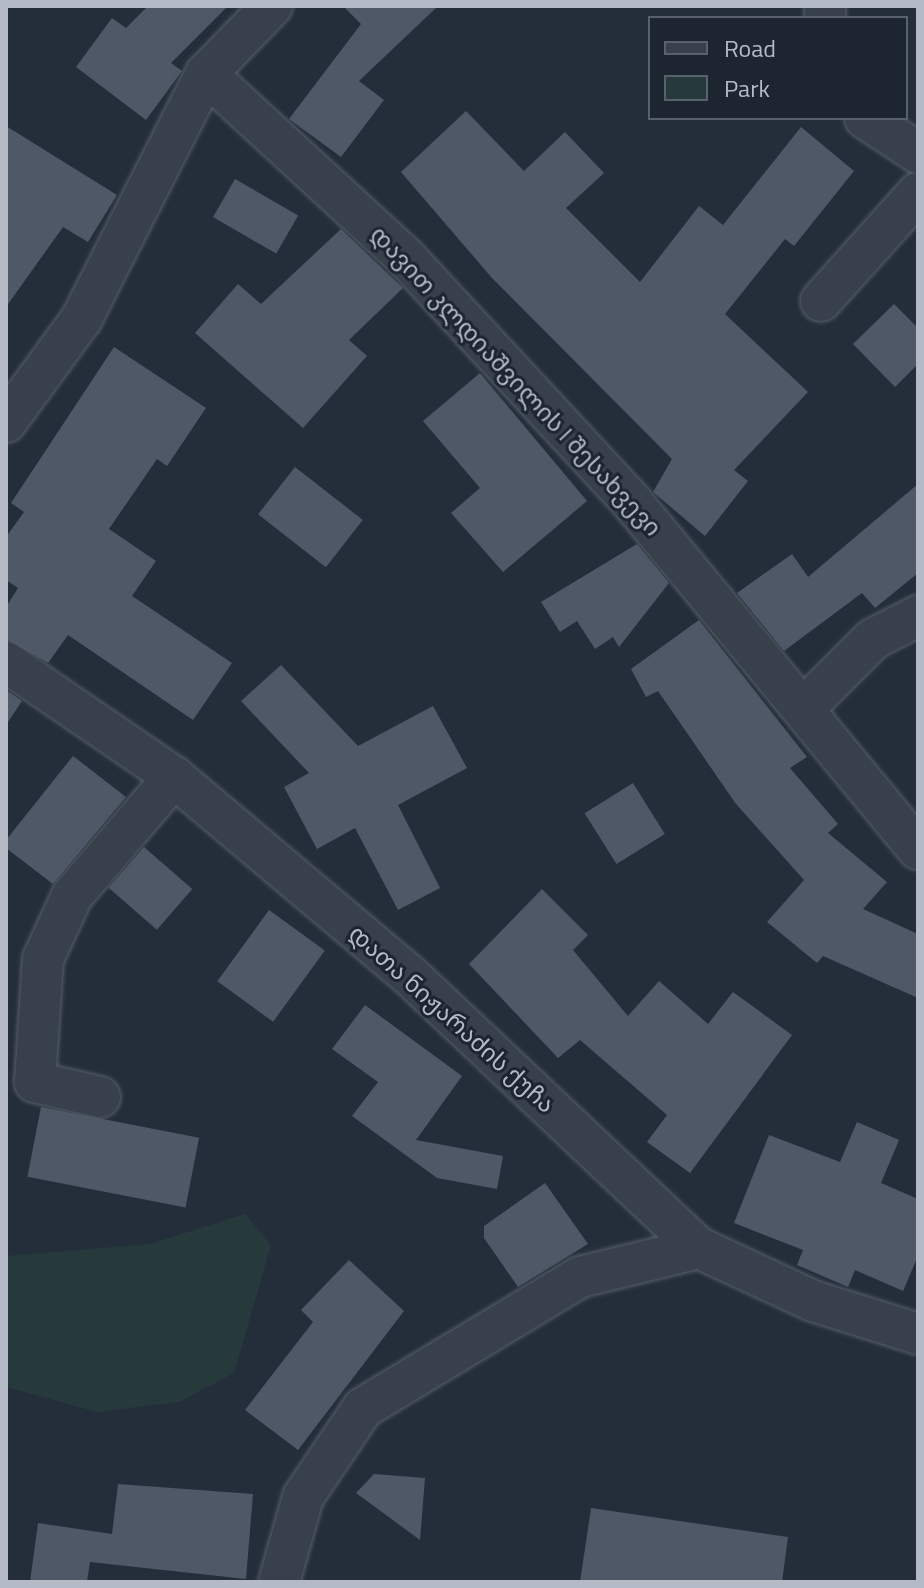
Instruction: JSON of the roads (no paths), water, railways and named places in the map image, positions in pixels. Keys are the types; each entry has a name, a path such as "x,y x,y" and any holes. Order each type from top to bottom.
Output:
{"street":[{"path":"6,422 82,318 206,74 272,6"},
{"name":"დავით კლდიაშვილის I შესახვევი","path":"206,74 417,270 631,501 805,707 918,849"},
{"path":"868,120 918,153"},
{"path":"821,301 918,193"},
{"path":"805,707 873,639 918,616"},
{"name":"დათა ნიჟარაძის ქუჩა","path":"6,662 174,777 407,973 699,1248 813,1301 918,1334"},
{"path":"100,1097 35,1082 43,959 72,896 174,777"},
{"path":"279,1582 303,1497 363,1408 580,1277 699,1248"}]}
